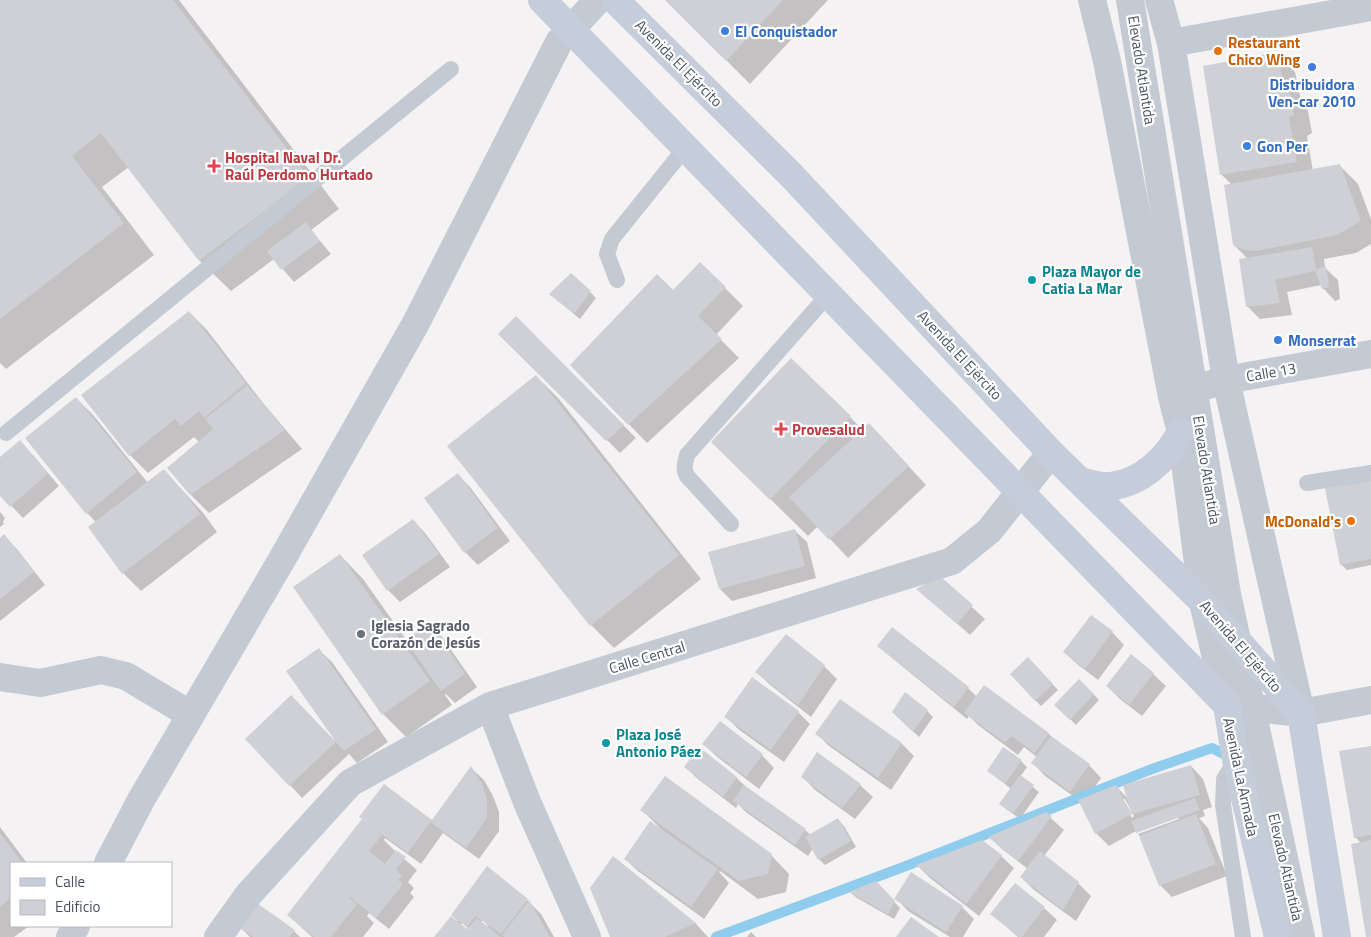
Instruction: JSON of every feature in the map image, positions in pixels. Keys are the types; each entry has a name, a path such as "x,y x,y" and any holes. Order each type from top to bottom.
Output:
{"main road":[{"path":"542,0 1227,705"},
{"name":"Avenida El Ejército","path":"615,0 792,176 1052,454 1203,602 1301,713"},
{"path":"1080,481 1097,486 1112,486 1129,481 1160,461 1173,447 1181,432"},
{"name":"Avenida La Armada","path":"1227,705 1236,760 1278,937"},
{"path":"1301,713 1337,937"}],"street":[{"path":"109,862 141,800 416,323 560,42 598,0"},
{"path":"1092,0 1107,60 1172,397 1181,432 1203,602 1227,705"},
{"name":"Elevado Atlantida","path":"1130,0 1227,594 1301,937"},
{"path":"1160,0 1170,43 1226,380 1301,713"},
{"path":"1170,43 1371,7"},
{"name":"Calle 13","path":"1172,397 1226,380 1371,354"},
{"name":"Calle Central","path":"218,937 249,894 350,783 490,706 952,562 989,531 1052,454"},
{"path":"0,677 40,683 101,670 126,676 191,715"},
{"name":"Avenida La Armada","path":"1227,705 1301,713 1371,700"},
{"path":"490,706 527,802 587,937"}],"lane":[{"path":"6,433 451,69"},
{"path":"617,280 607,254 612,240 686,147"},
{"path":"731,524 687,476 684,464 687,455 828,295"},
{"path":"1307,483 1371,473"},
{"path":"1236,760 1224,779 1223,805 1243,937"}],"building":[{"name":"Hospital Naval Dr. Raúl Perdomo Hurtado","path":"0,0 173,0 309,177 199,261 101,133 72,156 124,223 0,319"},
{"name":"El Conquistador","path":"665,0 783,0 726,61"},
{"path":"1277,52 1284,87 1289,86 1294,115 1289,117 1297,162 1220,175 1203,66"},
{"path":"1340,164 1361,221 1337,235 1256,251 1244,250 1233,245 1224,185"},
{"path":"306,222 320,241 281,270 267,251"},
{"path":"1312,247 1316,269 1326,266 1329,287 1322,289 1315,271 1275,280 1280,303 1246,307 1239,259"},
{"path":"700,262 726,287 698,316 722,339 628,425 570,365 657,274 673,290"},
{"path":"571,273 591,291 574,314 549,294"},
{"path":"189,311 246,383 204,418 199,411 181,426 175,419 129,456 81,395"},
{"path":"516,316 624,425 606,441 498,334"},
{"name":"Provesalud","path":"791,358 851,416 770,500 711,442"},
{"path":"536,375 679,555 590,626 447,446"},
{"path":"247,385 285,430 190,495 167,468 213,429 205,419"},
{"path":"76,397 137,472 86,514 25,438"},
{"path":"869,423 909,466 829,540 789,497"},
{"path":"20,440 48,473 10,507 0,496 0,457"},
{"path":"164,469 200,514 122,574 88,527"},
{"path":"458,473 498,528 464,553 424,498"},
{"name":"McDonald's","path":"1371,474 1371,559 1340,565 1324,483"},
{"path":"413,519 439,554 387,591 362,555"},
{"path":"795,529 805,566 719,589 708,552"},
{"path":"4,534 34,572 0,599 0,538"},
{"name":"Iglesia Sagrado Corazón de Jesús","path":"340,554 430,681 382,715 293,587"},
{"path":"940,576 973,605 957,624 916,589"},
{"path":"1091,615 1113,631 1085,669 1063,652"},
{"path":"430,623 465,674 441,691 405,640"},
{"path":"892,627 969,687 954,707 877,646"},
{"path":"786,634 825,665 798,705 755,672"},
{"path":"319,648 376,729 344,751 286,671"},
{"path":"1131,654 1154,673 1129,705 1106,686"},
{"path":"1028,657 1053,684 1035,701 1010,674"},
{"path":"752,677 799,711 771,750 724,717"},
{"path":"1079,679 1094,694 1070,720 1054,705"},
{"path":"984,685 1049,733 1035,753 1011,736 1005,743 964,713"},
{"path":"905,692 928,710 913,732 892,712"},
{"path":"291,695 336,742 289,786 245,739"},
{"path":"840,699 902,743 878,778 815,734"},
{"path":"720,721 763,754 746,777 702,744"},
{"path":"1051,736 1090,764 1070,792 1031,763"},
{"path":"1371,746 1371,835 1354,838 1339,751"},
{"path":"699,747 737,777 723,797 684,767"},
{"path":"1003,747 1022,760 1005,784 987,771"},
{"path":"817,752 861,784 842,808 801,777"},
{"path":"1191,765 1200,795 1132,814 1095,834 1078,800 1116,785 1131,813 1123,785"},
{"path":"471,766 481,782 487,799 487,818 466,848 430,822 408,853 369,825 382,835 369,851 385,864 396,850 406,857 396,870 402,875 398,880 403,884 376,918 350,897 369,873 349,898 357,904 331,937 314,937 287,915 362,819 359,817 384,784 432,820"},
{"path":"1020,775 1034,785 1013,814 999,804"},
{"path":"665,776 772,854 768,874 739,881 640,810"},
{"path":"744,785 806,829 795,845 733,801"},
{"path":"1195,798 1200,810 1136,833 1131,821"},
{"path":"1046,812 1052,816 1018,861 988,837"},
{"path":"1196,814 1216,864 1159,886 1139,836"},
{"path":"838,818 851,841 818,860 805,837"},
{"path":"650,821 718,869 691,907 624,859"},
{"path":"0,833 21,862 10,862 10,899 0,907"},
{"path":"982,840 1002,855 966,904 916,865"},
{"path":"1371,840 1371,937 1366,937 1351,844"},
{"path":"1040,851 1079,882 1063,910 1020,877"},
{"path":"613,856 696,923 665,937 610,937 590,888"},
{"path":"487,866 528,899 501,934 476,916 500,885 467,927 451,915"},
{"path":"911,872 963,906 946,932 894,899"},
{"path":"876,881 895,901 888,914 849,892"},
{"path":"1015,883 1045,907 1022,937 1019,937 990,914"},
{"path":"529,900 550,937 505,937 502,935"},
{"path":"254,901 295,930 289,937 253,937 237,925"},
{"path":"451,916 467,929 477,918 501,937 434,937"},
{"path":"911,917 939,937 896,937"}],"waterway":[{"path":"716,937 906,866 1152,769 1212,748 1233,759"}],"place":[{"name":"El Conquistador","path":"725,31"},
{"name":"Restaurant Chico Wing","path":"1218,51"},
{"name":"Distribuidora Ven-car 2010","path":"1312,67"},
{"name":"Gon Per","path":"1247,146"},
{"name":"Hospital Naval Dr. Raúl Perdomo Hurtado","path":"214,166"},
{"name":"Plaza Mayor de Catia La Mar","path":"1032,280"},
{"name":"Monserrat","path":"1278,340"},
{"name":"Provesalud","path":"781,429"},
{"name":"McDonald's","path":"1351,521"},
{"name":"Iglesia Sagrado Corazón de Jesús","path":"361,634"},
{"name":"Plaza José Antonio Páez","path":"606,743"}]}
